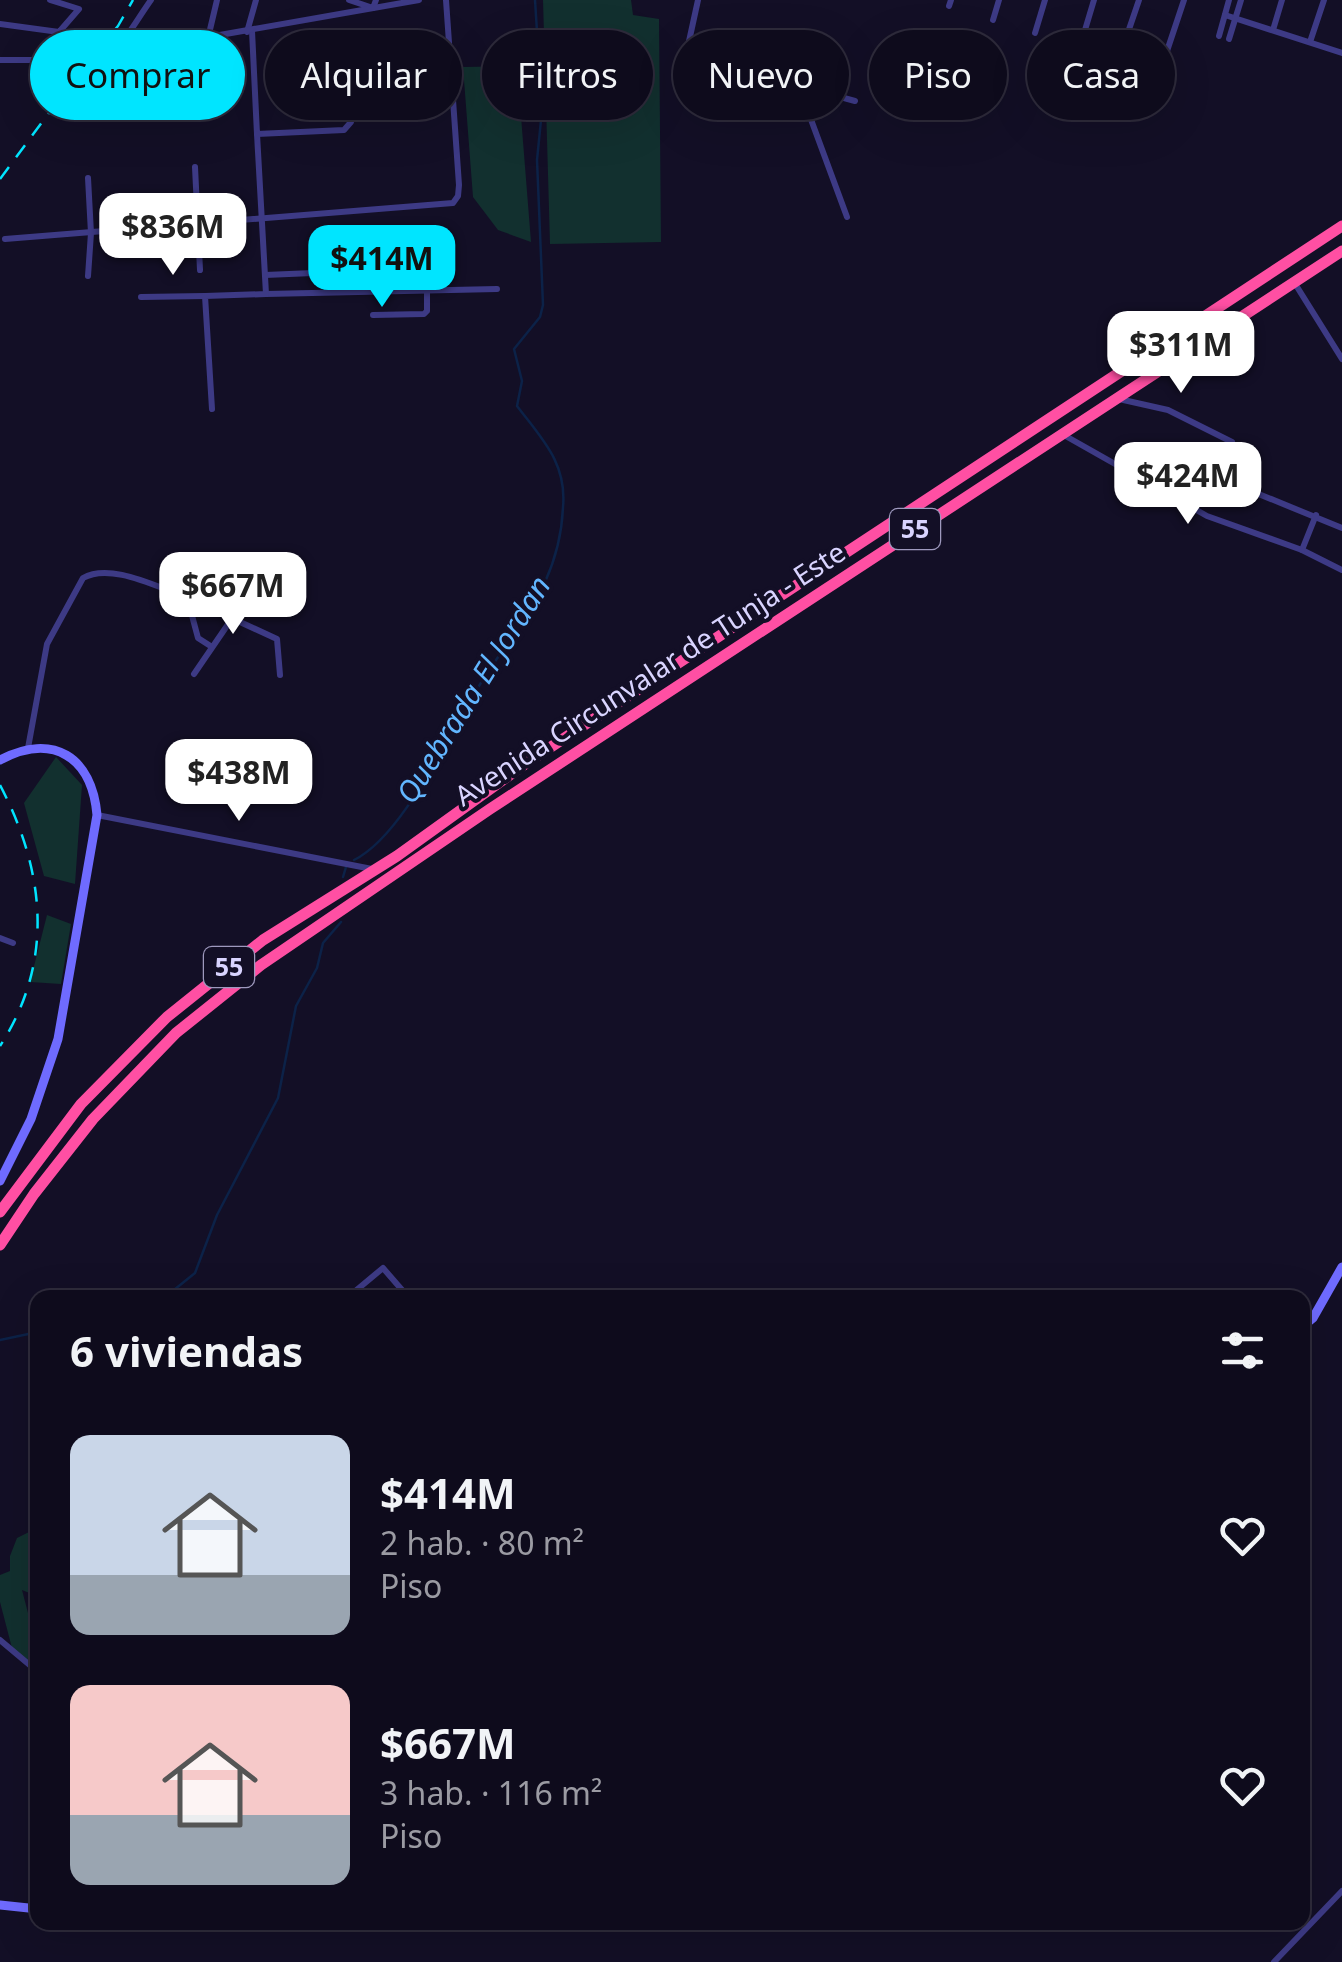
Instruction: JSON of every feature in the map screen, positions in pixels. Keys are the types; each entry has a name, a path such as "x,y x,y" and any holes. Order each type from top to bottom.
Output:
{"highway":[{"name":"Avenida Circunvalar de Tunja - Este","path":"0,1212 81,1104 167,1017 263,940 1342,226"},
{"name":"Avenida Circunvalar de Tunja - Este","path":"0,1245 34,1194 94,1119 176,1033 261,965 490,809 1342,251"}],"main road":[{"path":"0,760 28,748 60,752 73,759 91,782 97,815 58,1039 31,1119 0,1181"},
{"path":"1310,1321 1342,1267"},
{"path":"0,1905 30,1908"}],"street":[{"path":"0,24 14,29 59,32 80,9 50,0"},
{"path":"129,30 151,0"},
{"path":"210,30 217,0"},
{"path":"256,0 250,32 266,294"},
{"path":"348,0 375,4"},
{"path":"245,33 375,4 417,0"},
{"path":"446,0 448,30"},
{"path":"690,30 698,0"},
{"path":"993,20 999,0"},
{"path":"1036,30 1045,0"},
{"path":"1094,0 1085,30 1124,44 1138,0"},
{"path":"1174,30 1184,0"},
{"path":"1219,36 1229,0"},
{"path":"1229,38 1241,0"},
{"path":"1273,30 1282,0"},
{"path":"1310,42 1324,0"},
{"path":"1225,15 1342,52"},
{"path":"0,60 30,60"},
{"path":"849,100 854,101"},
{"path":"257,134 350,127 350,120"},
{"path":"4,239 453,203 459,185 454,120"},
{"path":"811,120 847,217"},
{"path":"194,167 200,270"},
{"path":"88,178 88,276"},
{"path":"265,274 361,271"},
{"path":"1293,281 1342,360"},
{"path":"141,297 498,289"},
{"path":"374,315 420,316 427,311 427,291"},
{"path":"205,296 212,409"},
{"path":"1114,398 1168,410 1232,442 1160,492"},
{"path":"1061,434 1206,516 1302,550 1342,570"},
{"path":"1194,468 1342,528"},
{"path":"1302,550 1316,516"},
{"path":"28,748 46,644 83,578 91,574 104,572 187,597 277,639 280,675"},
{"path":"187,597 198,638 212,647"},
{"path":"194,674 233,617"},
{"path":"97,815 374,869"},
{"path":"0,938 13,943"},
{"path":"357,1290 384,1268 403,1290"},
{"path":"0,1640 30,1665"},
{"path":"1310,1924 1342,1890"},
{"path":"1274,1962 1304,1930"}],"green space":[{"path":"543,0 631,0 633,15 659,19 661,242 550,244 546,120 653,120 653,30 544,30"},
{"path":"463,67 482,67 482,120 521,120 531,242 498,230 473,197"},
{"path":"56,757 82,785 75,884 44,876 24,803"},
{"path":"47,915 71,924 61,984 30,982"},
{"path":"29,1532 30,1593 22,1590 30,1613 30,1662 12,1648 0,1602 0,1575 10,1571 10,1556 17,1538"}],"waterway":[{"name":"Quebrada El Jordan","path":"354,860 390,829 424,782 479,686 538,595 560,536 561,477 551,452 517,406 522,381 514,349 540,317 543,305 537,160 542,110 535,0"},
{"path":"343,877 346,867"},
{"path":"174,1290 195,1273 217,1215 278,1098 296,1006 317,968 323,943 341,922"},
{"path":"0,1340 30,1334"}],"railway":[{"path":"0,179 118,26 133,0"},
{"path":"0,785 27,850 38,916 30,981 0,1046"}]}
